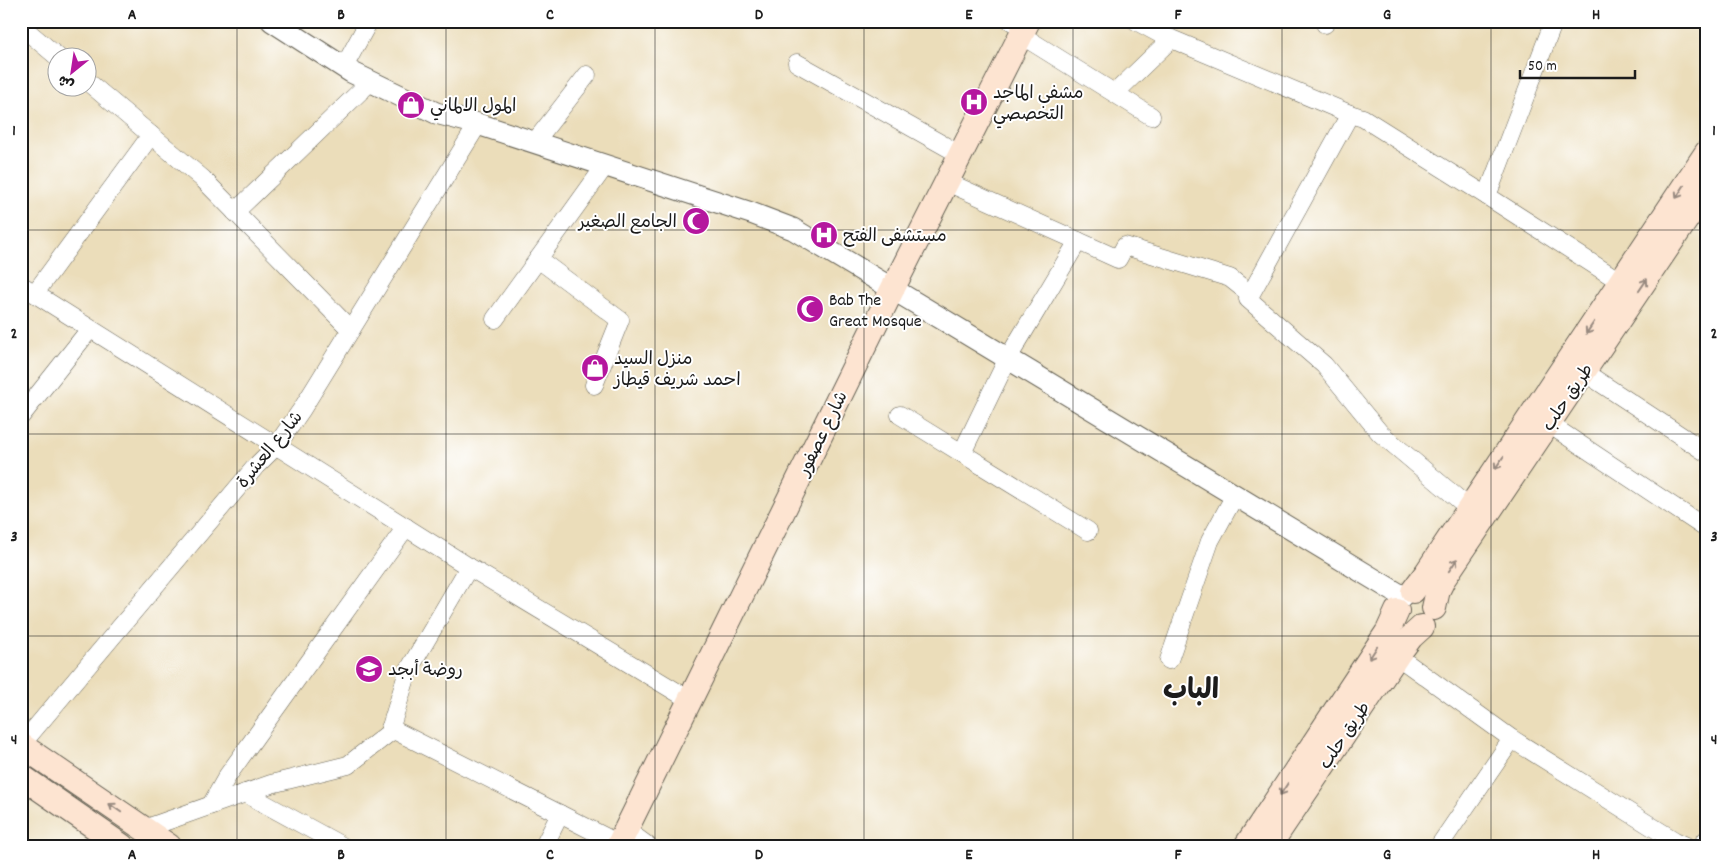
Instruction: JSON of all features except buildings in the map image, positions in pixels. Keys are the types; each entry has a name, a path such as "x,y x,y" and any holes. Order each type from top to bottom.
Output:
{"main road":[{"name":"شارع عصفور","path":"621,840 893,288 961,155 1021,26"},
{"path":"1246,846 1388,631 1404,599 1420,582 1707,152"},
{"name":"طريق حلب","path":"1269,846 1397,656 1428,618 1444,578 1707,189"},
{"path":"1418,590 1427,594 1433,602 1428,618 1411,627 1406,625 1398,616 1404,599 1418,590"},
{"path":"21,745 169,846"},
{"path":"21,776 122,846"}],"street":[{"path":"272,21 344,67 436,113 478,124 751,213 793,229 1404,599"},
{"path":"344,67 369,21"},
{"path":"1136,21 1171,39 1350,114 1364,118 1621,282"},
{"path":"1487,196 1554,21"},
{"path":"21,26 48,49"},
{"path":"1021,26 1114,93 1150,116"},
{"path":"1114,93 1171,39"},
{"path":"797,63 961,155"},
{"path":"534,143 587,75"},
{"path":"235,212 370,81"},
{"path":"98,90 203,179 351,330"},
{"path":"1350,114 1248,299 1324,365 1380,433 1469,508"},
{"name":"شارع العشرة","path":"21,745 256,466 277,445 351,330 478,124"},
{"path":"151,135 28,289 470,567 690,700"},
{"path":"495,319 605,166"},
{"path":"947,182 1118,259 1125,246 1230,278 1250,294"},
{"path":"962,453 1008,358 1078,241"},
{"path":"538,258 620,320 594,385"},
{"path":"21,416 90,329"},
{"path":"1584,372 1707,453"},
{"path":"900,415 1088,531"},
{"path":"1549,424 1707,529"},
{"path":"1169,660 1210,541 1235,495"},
{"path":"212,805 228,775 406,527"},
{"path":"144,829 271,784 348,765 389,733 408,671 470,567"},
{"path":"1397,656 1512,739 1675,841 1686,846"},
{"path":"390,728 560,814 621,840 648,846"},
{"path":"1439,846 1512,739"},
{"path":"244,793 342,846"},
{"path":"544,846 560,814"},
{"path":"1701,846 1707,839"}],"place":[{"name":"مشفى الماجد التخصصي","path":"974,102"},
{"name":"المول الالماني","path":"411,105"},
{"name":"الجامع الصغير","path":"696,221"},
{"name":"مستشفى الفتح","path":"824,235"},
{"name":"Bab The Great Mosque","path":"810,309"},
{"name":"منزل السيد احمد شريف قيطاز","path":"595,368"},
{"name":"روضة أبجد","path":"369,669"}],"district":[{"name":"الباب","path":"1191,688"}]}
